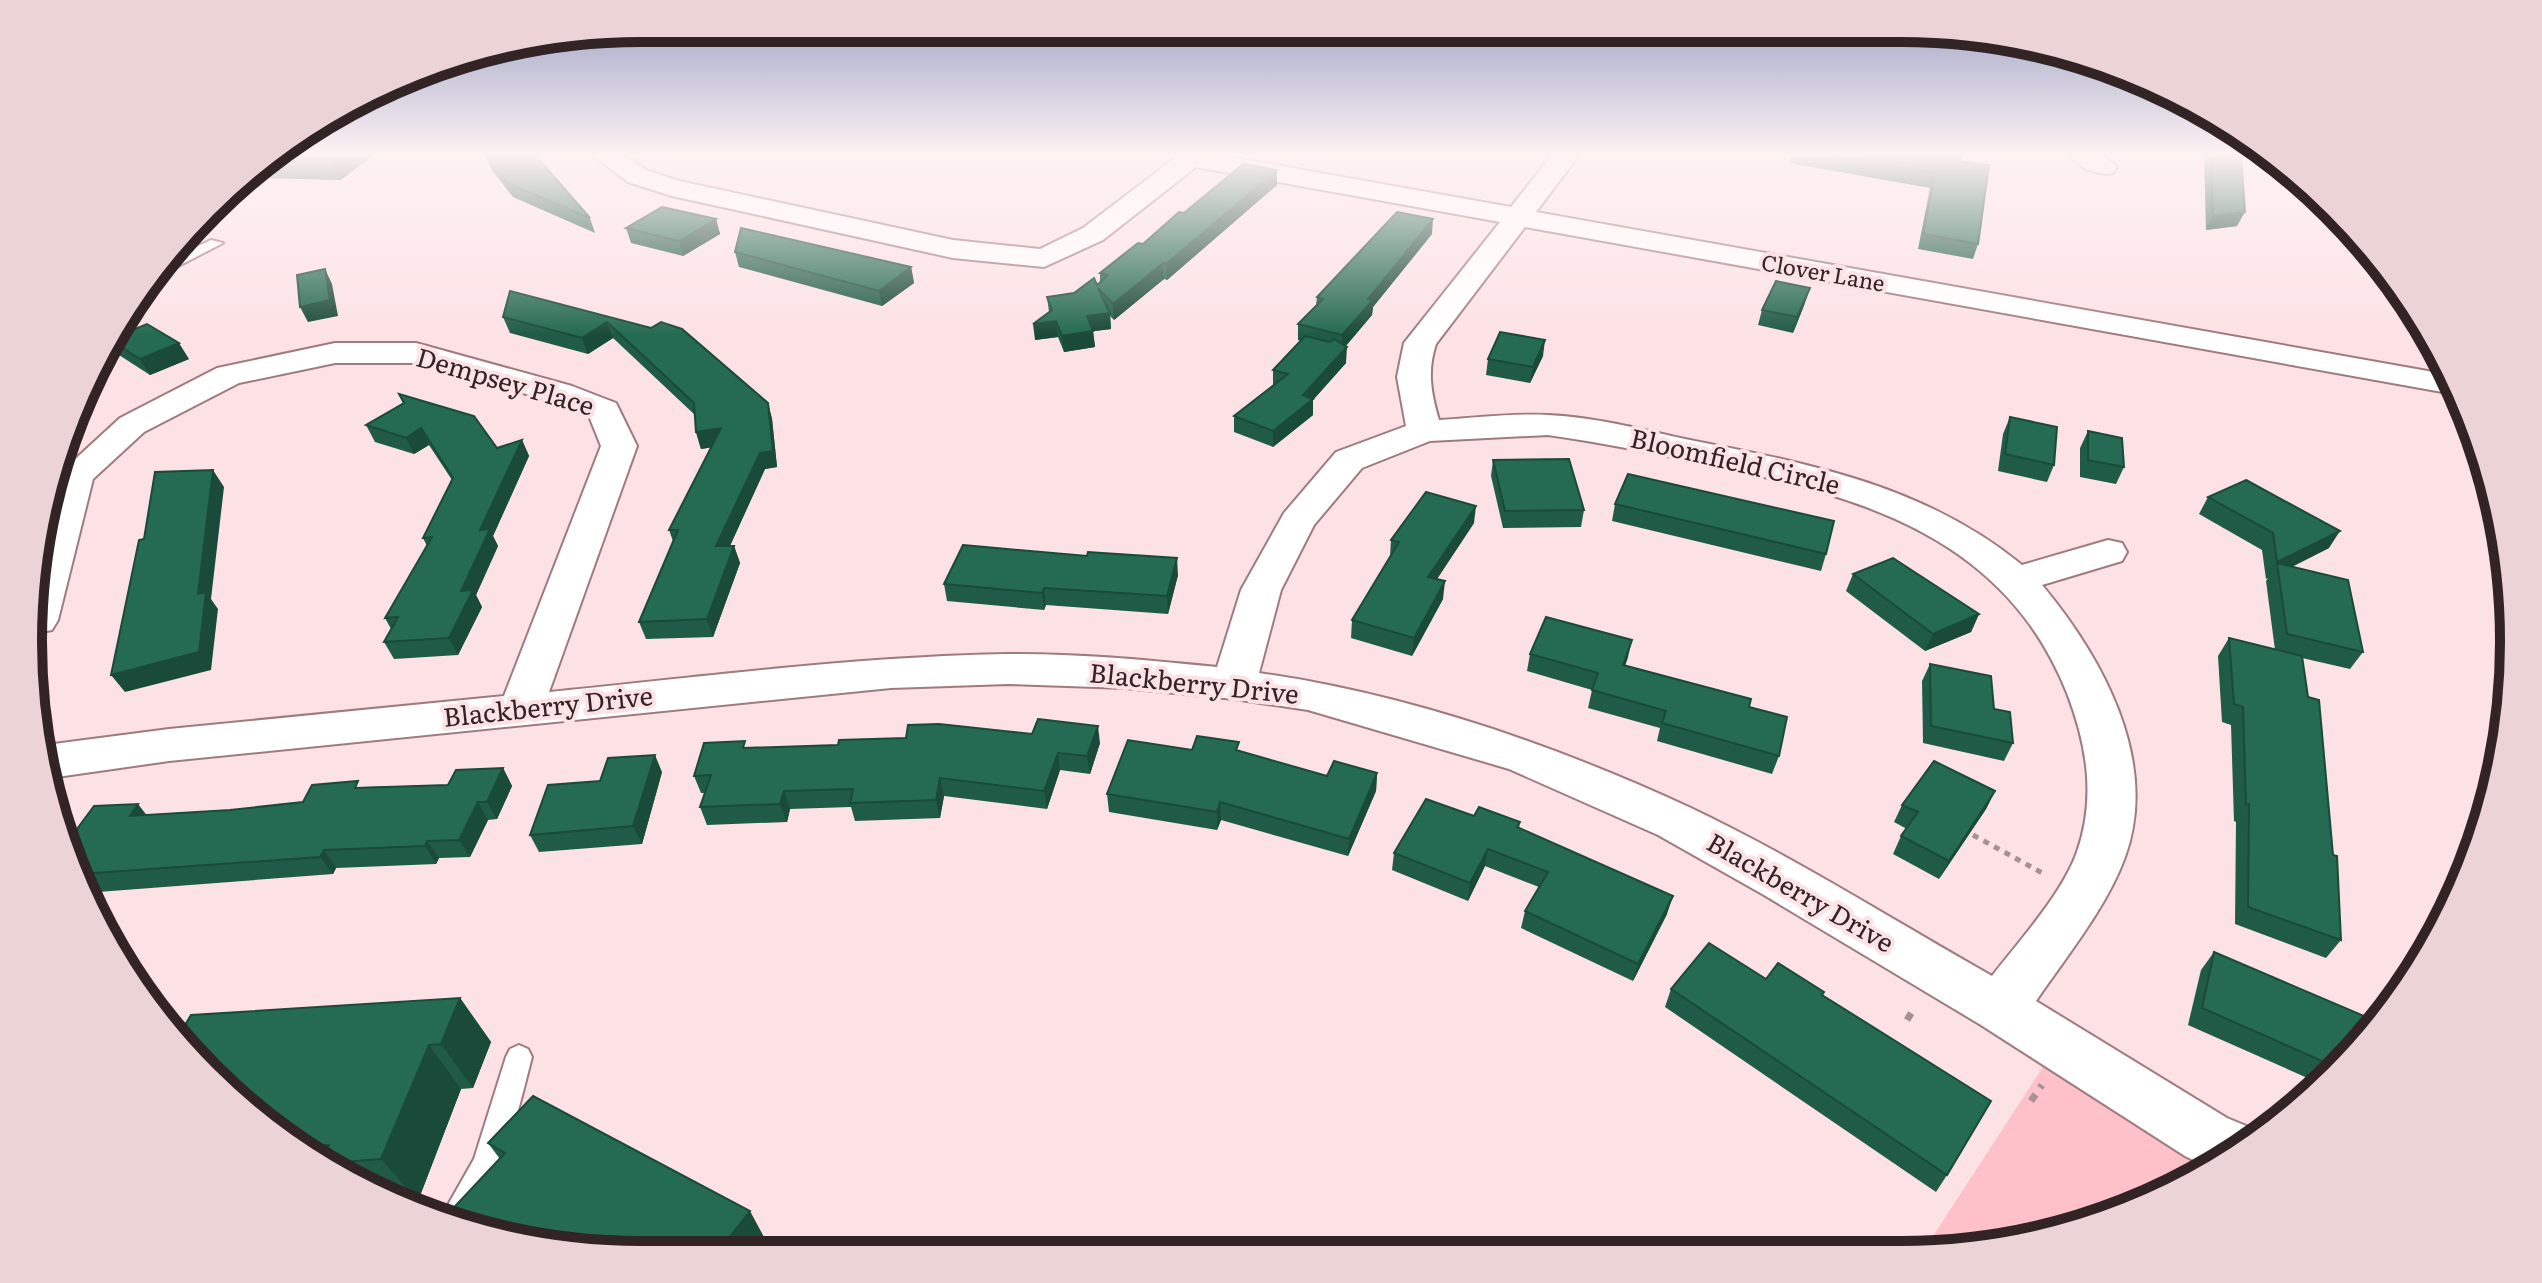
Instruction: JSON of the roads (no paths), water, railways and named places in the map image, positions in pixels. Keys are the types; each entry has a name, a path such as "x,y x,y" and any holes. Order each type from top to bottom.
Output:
{"street":[{"path":"796,215 953,249 1044,258 1093,234 1118,215"},
{"name":"Clover Lane","path":"1502,215 2441,384"},
{"path":"1425,431 1412,386 1412,363 1420,343 1521,215"},
{"name":"Dempsey Place","path":"44,595 76,475 132,425 229,375 335,353 416,353 560,393 604,410 619,446 520,711"},
{"name":"Bloomfield Circle","path":"1234,684 1261,590 1297,521 1349,460 1425,431 1548,425 1606,433 1816,476 1910,512 1977,548 2014,580 2054,626 2077,665 2099,718 2112,773 2111,819 2100,858 2068,914 2000,1008"},
{"path":"2014,580 2108,552"},
{"name":"Blackberry Drive","path":"55,761 129,749 891,673 1023,669 1125,673 1308,695 1525,757 1675,822 2000,1008 2206,1137 2225,1146"}],"lane":[{"path":"179,261 216,243"},
{"path":"456,1211 470,1196 487,1165 519,1057"}]}
